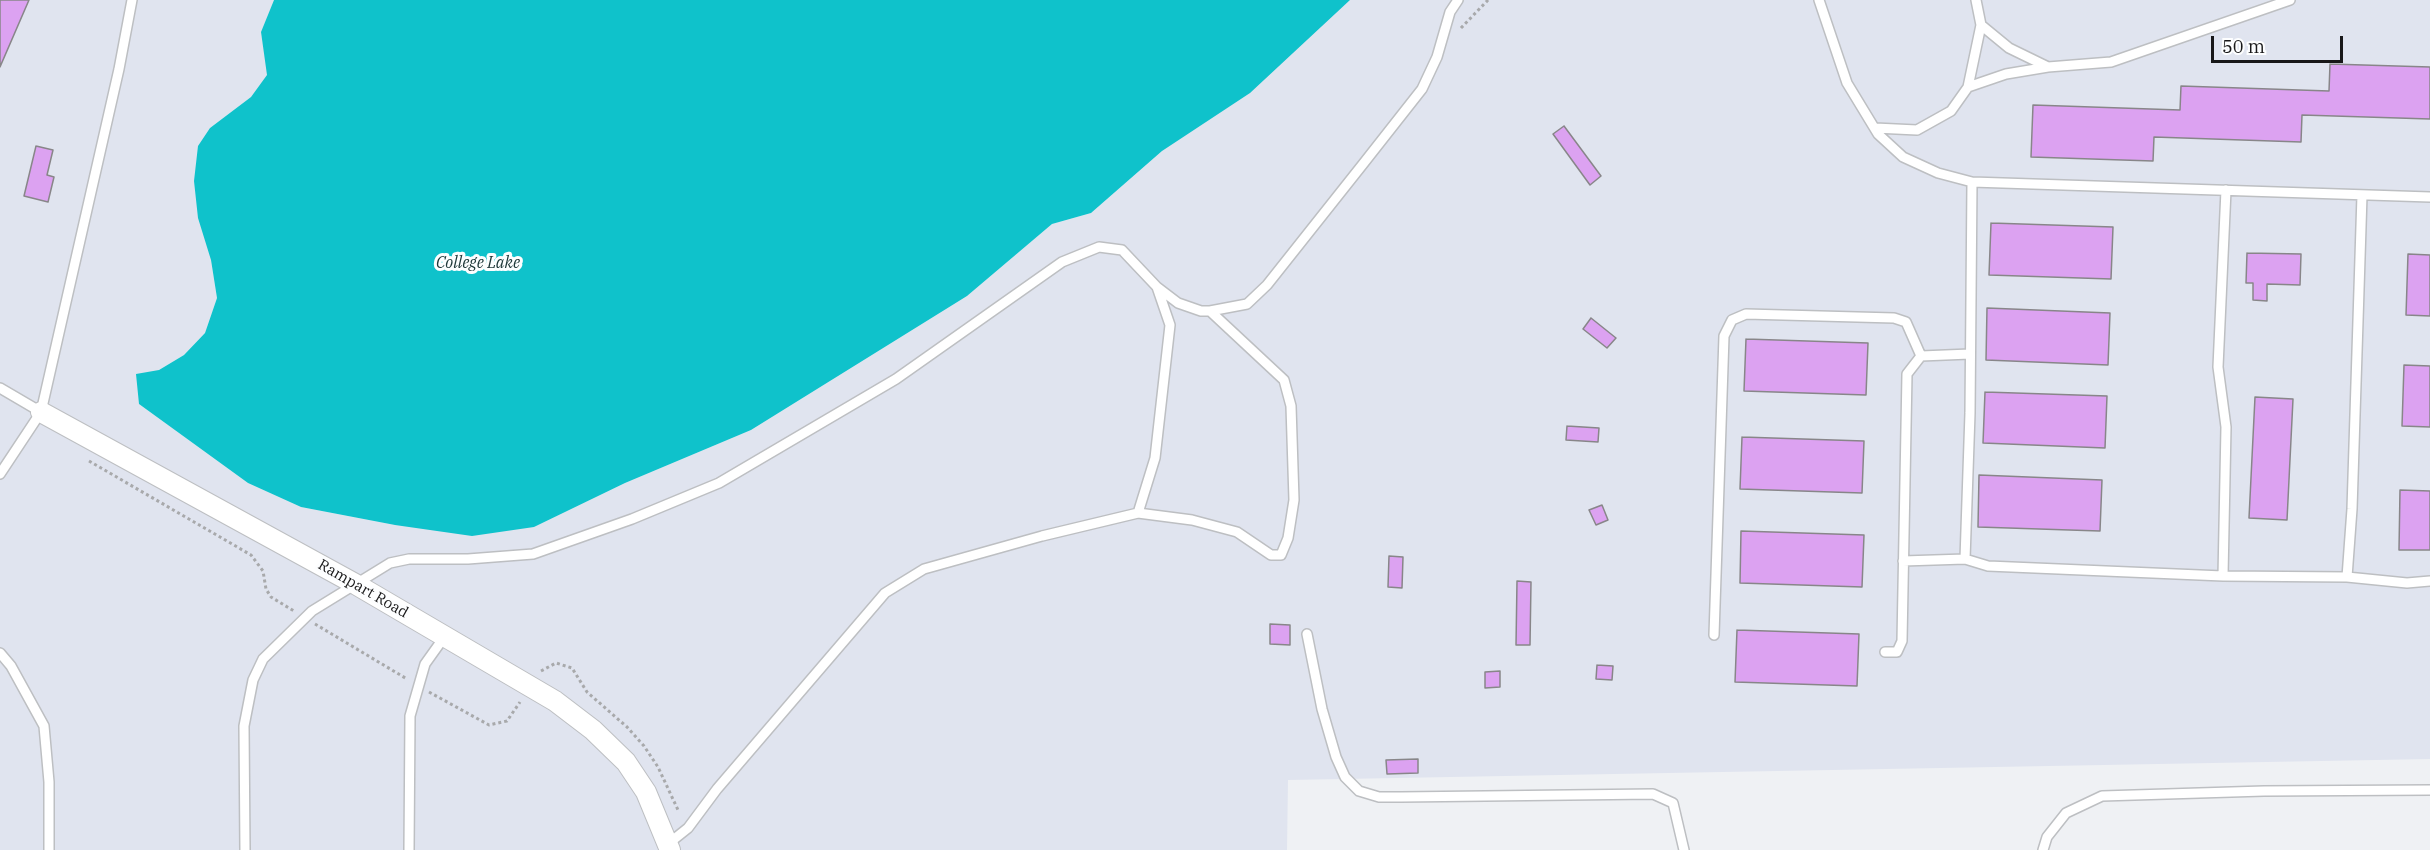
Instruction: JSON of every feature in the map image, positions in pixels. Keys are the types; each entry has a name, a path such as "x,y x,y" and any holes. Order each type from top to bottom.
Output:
{"street":[{"name":"Rampart Road","path":"41,412 357,585 555,701 593,730 626,762 646,792 669,847"}],"lane":[{"path":"0,474 41,412 115,88 132,0"},
{"path":"245,850 244,726 253,680 263,659 312,611 390,563 409,559 468,559 533,554 632,519 718,483 896,379 1062,262 1099,247 1122,250 1157,287 1178,303 1201,311 1247,304 1267,285 1422,89 1437,57 1450,12 1458,0"},
{"path":"1819,0 1846,83 1875,128 1903,157 1938,173 1972,183 2430,197"},
{"path":"1875,128 1917,130 1951,111 1968,87 1981,26 1976,0"},
{"path":"1968,87 2006,74 2048,67 2110,62 2289,0"},
{"path":"1981,26 2009,48 2048,67"},
{"path":"1965,559 1972,183"},
{"path":"2223,576 2226,427 2218,368 2226,190"},
{"path":"2347,576 2352,509 2362,195"},
{"path":"1138,513 1155,458 1170,325 1157,287"},
{"path":"669,847 688,828 717,789 885,593 924,569 1042,536 1138,513 1192,519 1237,532 1271,555 1281,555 1288,538 1294,500 1291,406 1284,380 1210,311"},
{"path":"1714,635 1724,336 1732,320 1746,314 1894,318 1906,322 1921,356"},
{"path":"1921,356 1970,354"},
{"path":"1885,652 1897,652 1902,641 1908,374 1921,356"},
{"name":"Rampart Road","path":"0,388 41,412"},
{"path":"1903,561 1965,559 1988,566 2223,576 2347,576 2408,583 2430,581"},
{"path":"1307,634 1322,709 1335,757 1345,777 1359,791 1378,797 1653,794 1673,803 1684,850"},
{"path":"409,850 410,716 425,664 445,636"},
{"path":"0,653 10,666 44,726 49,782 49,850"},
{"path":"2043,850 2046,837 2066,813 2102,796 2264,790 2430,790"}],"path":[{"path":"1457,32 1488,0"},
{"path":"87,459 94,466 251,555 263,571 266,589 271,597 294,612"},
{"path":"309,621 407,679"},
{"path":"539,673 547,665 556,663 572,668 587,692 627,727 644,746 670,791 678,810"},
{"path":"429,692 489,725 507,721 514,714 524,694"}],"shaded area":[{"path":"0,0 274,0 261,32 268,75 251,97 210,128 211,260 217,298 205,333 184,355 159,370 139,404 248,483 301,507 395,525 534,527 625,483 751,430 967,296 1052,224 1091,213 1162,151 1350,0 2430,0 2430,759 1288,780 1287,850 0,850"}],"water":[{"name":"College Lake","path":"274,0 1350,0 1250,93 1162,151 1091,213 1052,224 967,296 751,430 625,483 534,527 472,536 395,525 301,507 248,483 139,404 136,374 159,370 184,355 205,333 217,298 211,260 198,218 194,181 198,146 210,128 251,97 267,75 261,32"}],"building":[{"path":"0,0 29,0 0,67"},
{"path":"2330,64 2430,67 2430,119 2302,115 2301,142 2154,137 2153,161 2031,157 2033,105 2180,110 2181,86 2329,91"},
{"path":"1564,126 1601,176 1590,185 1553,134"},
{"path":"36,146 53,150 47,175 54,177 48,202 24,196"},
{"path":"1991,223 2113,227 2111,279 1989,275"},
{"path":"2247,253 2301,254 2300,285 2267,284 2267,301 2253,300 2253,283 2246,283"},
{"path":"2408,254 2430,255 2430,316 2406,315"},
{"path":"1987,308 2110,313 2108,365 1986,360"},
{"path":"1591,318 1616,338 1607,348 1583,329"},
{"path":"1746,339 1868,343 1866,395 1744,391"},
{"path":"2404,365 2430,366 2430,427 2402,426"},
{"path":"1985,392 2107,396 2105,448 1983,443"},
{"path":"2255,397 2293,399 2287,520 2249,518"},
{"path":"1567,426 1599,428 1598,442 1566,440"},
{"path":"1742,437 1864,441 1862,493 1740,489"},
{"path":"1979,475 2102,480 2100,531 1978,527"},
{"path":"2400,490 2430,491 2430,550 2399,550"},
{"path":"1602,505 1608,520 1596,525 1589,510"},
{"path":"1741,531 1864,535 1862,587 1740,583"},
{"path":"1389,556 1403,557 1402,588 1388,587"},
{"path":"1517,581 1531,582 1530,645 1516,645"},
{"path":"1270,624 1290,625 1290,645 1270,644"},
{"path":"1737,630 1859,634 1857,686 1735,682"},
{"path":"1597,665 1613,666 1612,680 1596,679"},
{"path":"1500,671 1500,687 1485,688 1485,672"},
{"path":"1418,759 1418,773 1387,774 1386,760"}]}
